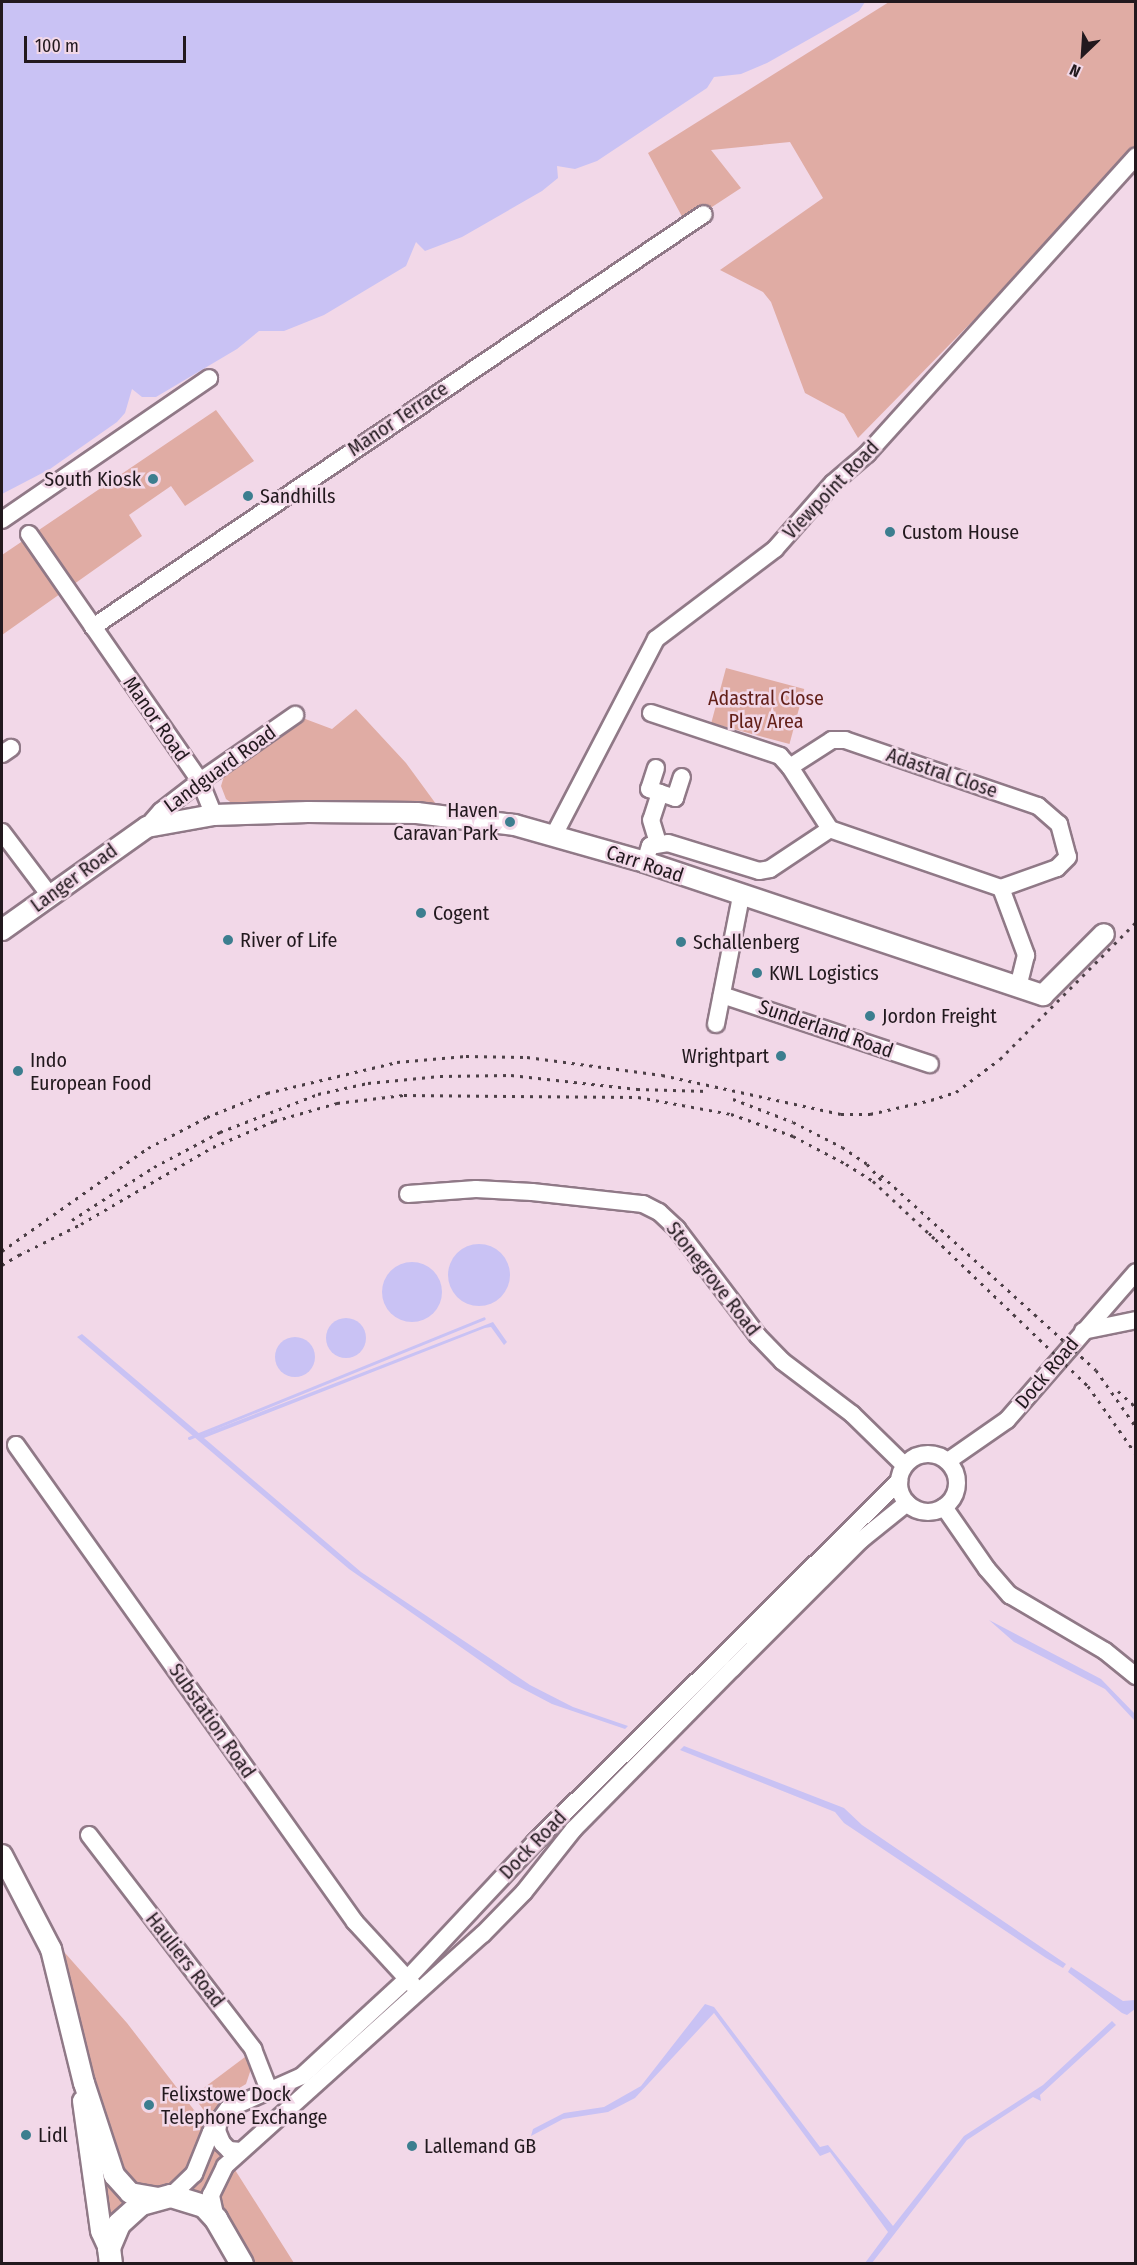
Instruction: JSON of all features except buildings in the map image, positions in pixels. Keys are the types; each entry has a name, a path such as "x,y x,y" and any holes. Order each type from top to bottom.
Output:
{"highway":[{"path":"110,2256 119,2224 141,2204 165,2197 196,2201 216,2219 244,2262"}],"main road":[{"name":"Carr Road","path":"147,827 213,815 417,813 515,825 645,862 741,897 1043,995 1104,934"},
{"name":"Langer Road","path":"2,930 147,827"},
{"path":"2,1855 51,1949 84,2083 118,2182 138,2196 165,2197"},
{"path":"84,2083 83,2118 101,2231 110,2256"}],"street":[{"name":"Viewpoint Road","path":"554,835 656,639 774,549 833,483 883,437 1136,156"},
{"name":"Manor Terrace","path":"93,627 704,214"},
{"path":"2,520 208,378"},
{"name":"Manor Road","path":"29,534 200,781 213,815"},
{"path":"651,712 780,756 790,767 830,829 1001,888 1026,955 1018,987"},
{"name":"Landguard Road","path":"147,827 161,811 200,781 295,715"},
{"name":"Adastral Close","path":"790,767 832,740 845,740 1038,806 1059,824 1068,857 1057,868 1001,888"},
{"path":"656,768 649,789 660,793 675,798 682,777"},
{"path":"658,843 651,820 660,793"},
{"path":"645,862 650,846 668,843 759,871 770,870 830,829"},
{"path":"2,832 51,897"},
{"path":"716,1024 741,897"},
{"name":"Sunderland Road","path":"722,994 930,1064"},
{"name":"Stonegrove Road","path":"408,1194 476,1189 532,1192 643,1204 659,1212 677,1229 782,1361 852,1414 902,1473"},
{"name":"Dock Road","path":"948,1461 1007,1420 1083,1330 1136,1272"},
{"path":"1083,1330 1136,1320"},
{"name":"Substation Road","path":"16,1445 355,1922 412,1984"},
{"path":"924,1454 948,1461 957,1479 955,1493 944,1507 924,1511 907,1503 902,1473 924,1454"},
{"name":"Dock Road","path":"216,2219 212,2207 214,2184 241,2151 283,2114 412,1984 535,1842 902,1473"},
{"name":"Dock Road","path":"165,2197 194,2174 219,2120 239,2101 302,2076 412,1984 482,1935 524,1892 574,1829 861,1540 907,1503"},
{"path":"944,1507 987,1569 1010,1595 1105,1651 1136,1676"},
{"name":"Hauliers Road","path":"89,1835 253,2049 271,2090 286,2100 283,2114"},
{"path":"219,2120 217,2131 222,2143 229,2150 241,2151"}],"green space":[{"path":"889,2 1135,2 1135,147 1005,288 858,438 844,414 805,393 771,302 763,292 720,270 823,198 790,142 711,150 741,188 686,224 648,153"},
{"path":"216,410 254,461 185,506 171,486 129,515 142,536 2,635 2,555"},
{"name":"Adastral Close Play Area","path":"726,668 804,689 789,744 711,723"},
{"path":"356,709 406,763 436,804 339,800 233,804 226,799 221,786 225,773 300,717 332,729"},
{"path":"52,1953 65,1953 127,2023 211,2132 294,2263 251,2263 216,2219 123,2188"},
{"path":"245,2057 252,2066 246,2084 226,2096 209,2117 193,2096"},
{"path":"94,2129 111,2185 124,2202 107,2223"}],"shaded area":[{"path":"2,2 865,2 859,11 767,63 741,74 714,77 707,88 597,161 575,169 557,166 558,178 542,191 462,237 425,251 416,242 406,266 324,315 284,331 259,331 237,349 156,397 142,397 132,389 125,413 117,422 50,469 2,494"},
{"path":"479,1244 501,1253 510,1275 501,1297 479,1306 457,1297 448,1275 457,1253"},
{"path":"406,1262 418,1262 434,1270 440,1280 442,1292 440,1304 434,1314 418,1322 406,1322 390,1314 382,1298 382,1286 390,1270"},
{"path":"346,1318 354,1319 360,1324 365,1330 365,1346 360,1352 354,1357 346,1358 338,1357 332,1352 327,1346 326,1338 327,1330 332,1324 338,1319"},
{"path":"493,1322 507,1342 504,1345 491,1327 485,1328 204,1438 361,1572 530,1685 573,1707 628,1726 625,1729 552,1704 512,1683 349,1569 77,1337 82,1334 201,1435"},
{"path":"295,1337 303,1338 309,1343 314,1349 314,1365 309,1371 303,1376 295,1377 287,1376 281,1371 276,1365 275,1357 276,1349 281,1343 287,1338"},
{"path":"989,1620 1101,1679 1135,1714 1135,1721 1105,1689 1014,1642"},
{"path":"684,1746 844,1808 862,1825 1066,1964 1063,1968 1046,1958 844,1823 835,1812 680,1750"},
{"path":"1071,1967 1123,2001 1135,2000 1135,2009 1127,2015 1122,2013 1068,1972"},
{"path":"705,2004 714,2007 820,2147 828,2145 893,2226 964,2136 1043,2085 1112,2021 1116,2025 1040,2095 1041,2101 1033,2097 967,2140 872,2263 865,2263 888,2232 830,2152 820,2156 714,2013 635,2098 608,2112 563,2119 531,2136 533,2129 564,2113 604,2107 641,2086"}],"waterway":[{"path":"189,1438 484,1318"}],"railway":[{"path":"2,1251 148,1148 207,1117 267,1093 397,1062 466,1056 527,1057 662,1075 841,1114 870,1114 931,1100 956,1092 1000,1059 1136,922"},
{"path":"72,1220 154,1167 220,1132 318,1094 368,1083 440,1076 511,1075 637,1089 708,1091"},
{"path":"19,1255 81,1224 213,1147 274,1121 337,1103 404,1095 638,1097 731,1114 793,1136 846,1164 873,1181 935,1239"},
{"path":"733,1099 793,1122 842,1147 867,1164 885,1184"},
{"path":"881,1175 1096,1370 1136,1427"},
{"path":"929,1233 1088,1386 1136,1454"},
{"path":"2,1265 25,1251"},
{"path":"1118,1391 1136,1407"}],"place":[{"name":"South Kiosk","path":"153,479"},
{"name":"Sandhills","path":"248,496"},
{"name":"Custom House","path":"890,532"},
{"name":"Haven Caravan Park","path":"510,822"},
{"name":"Cogent","path":"421,913"},
{"name":"River of Life","path":"228,940"},
{"name":"Schallenberg","path":"681,942"},
{"name":"KWL Logistics","path":"757,973"},
{"name":"Jordon Freight","path":"870,1016"},
{"name":"Wrightpart","path":"781,1056"},
{"name":"Indo European Food","path":"18,1071"},
{"name":"Felixstowe Dock Telephone Exchange","path":"149,2105"},
{"name":"Lidl","path":"26,2135"},
{"name":"Lallemand GB","path":"412,2146"}]}
